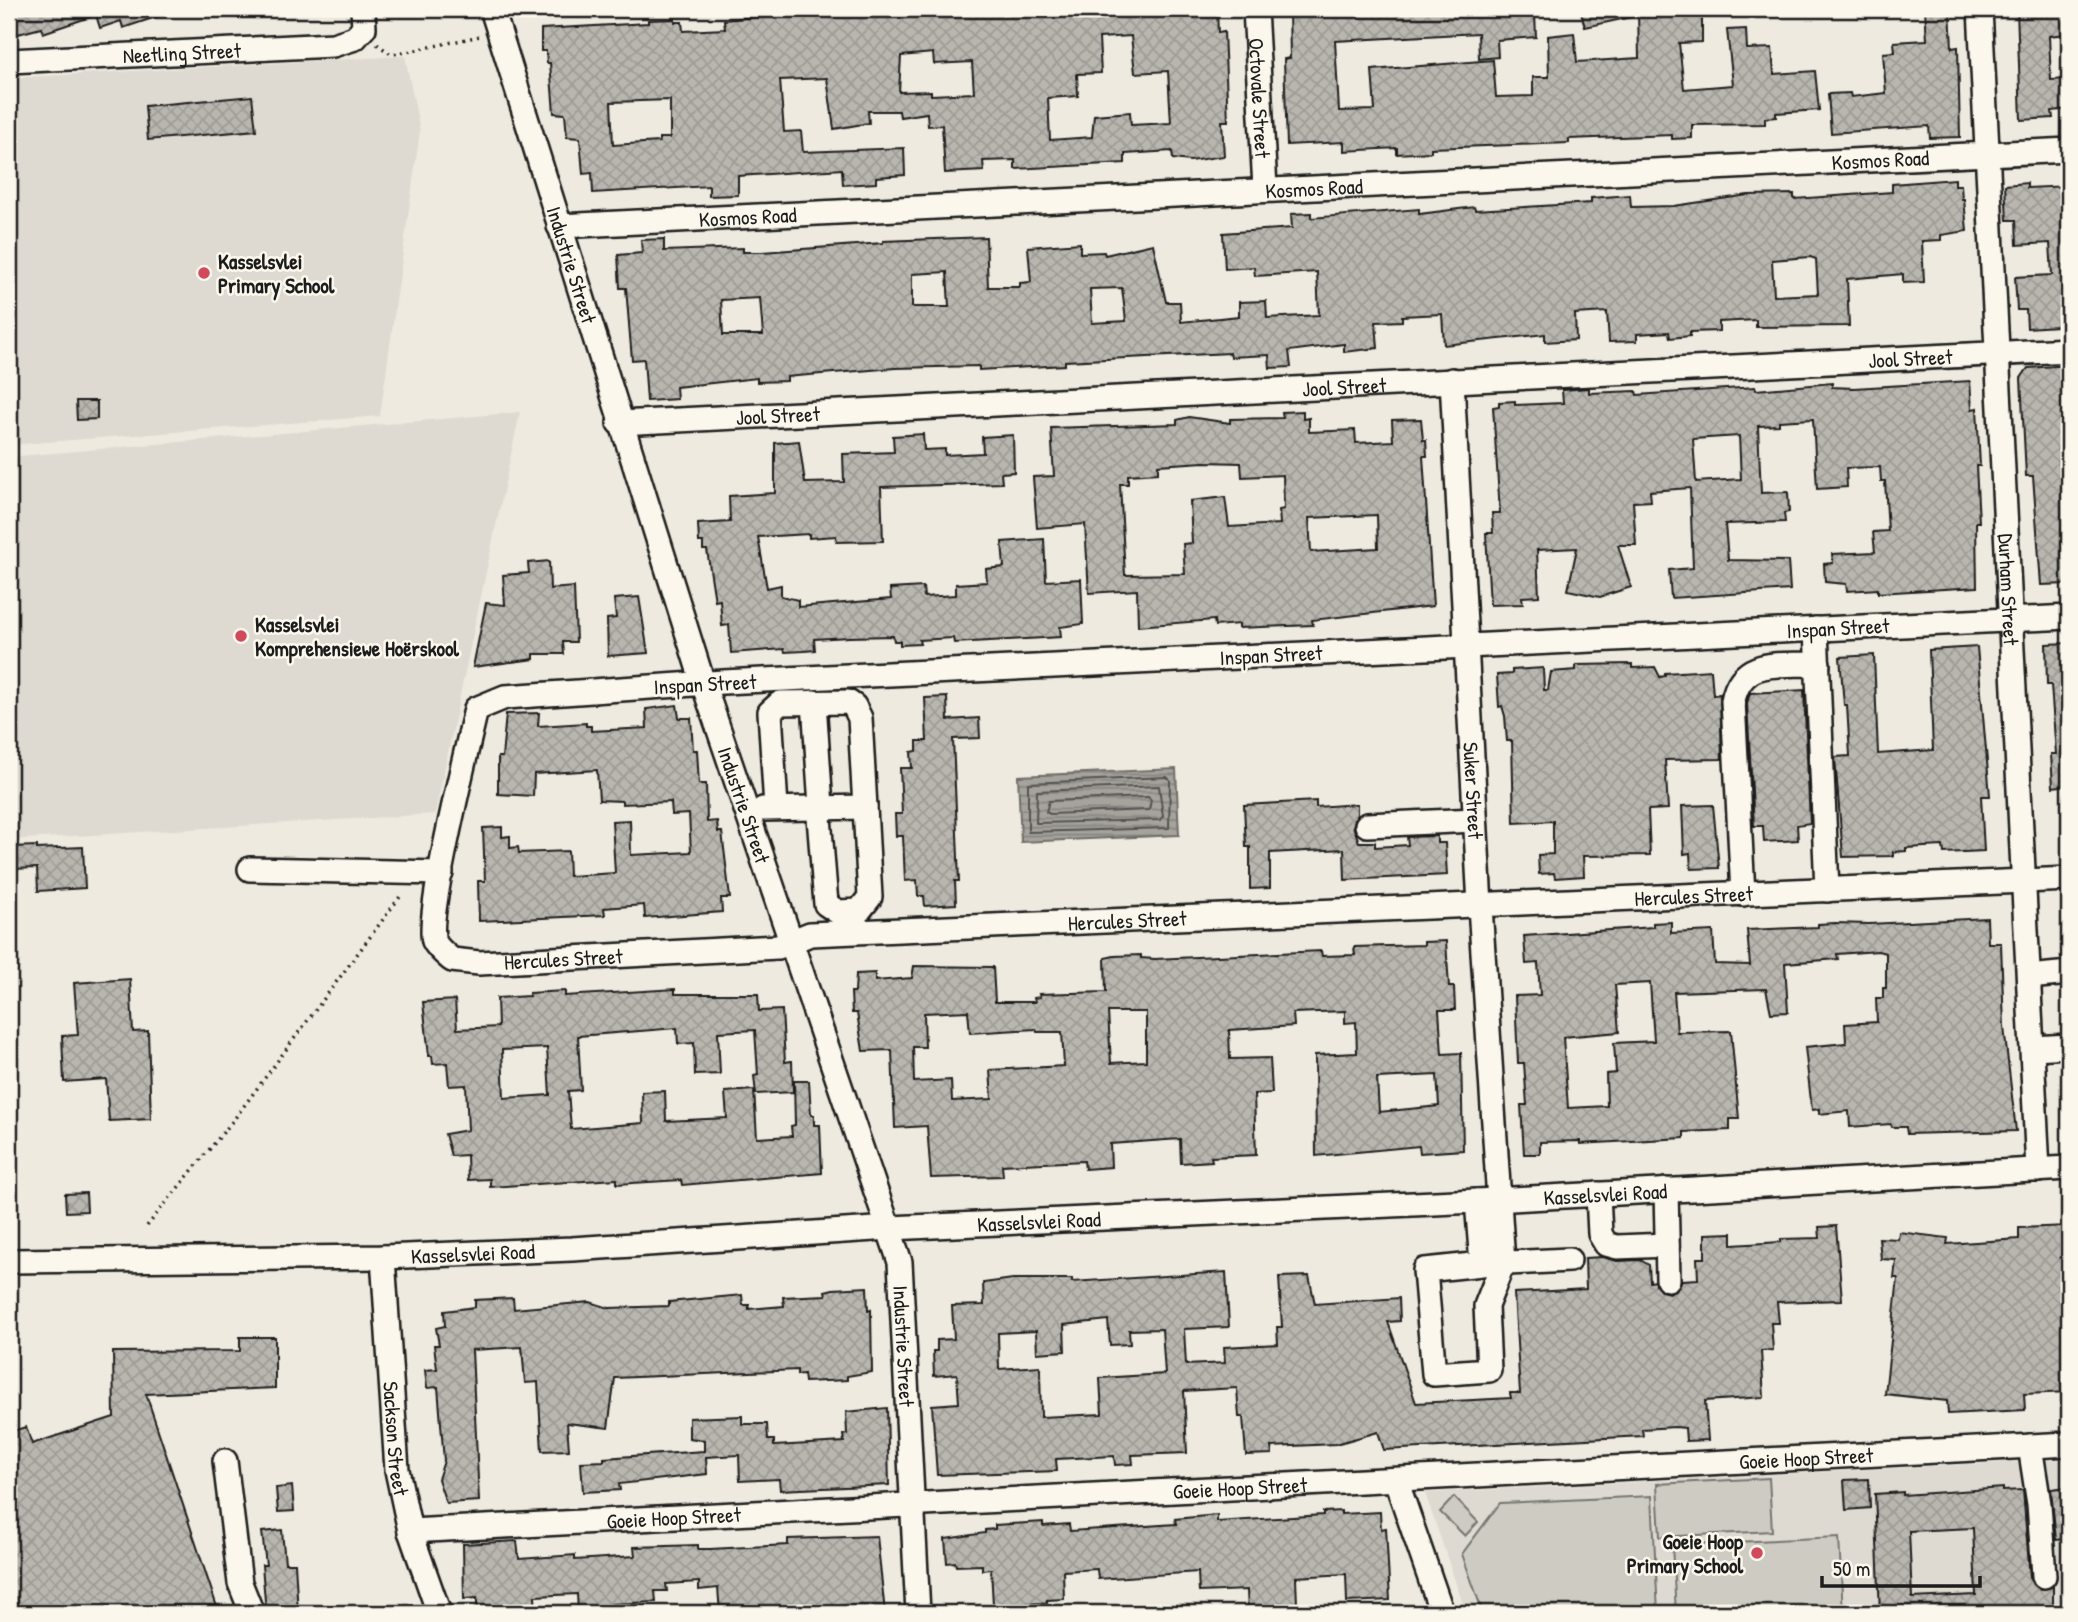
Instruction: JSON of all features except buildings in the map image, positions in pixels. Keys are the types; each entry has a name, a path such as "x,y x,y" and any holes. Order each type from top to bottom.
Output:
{"street":[{"name":"Neetling Street","path":"9,61 333,45 355,38 364,28 363,9"},
{"name":"Industrie Street","path":"492,9 619,423 703,683 900,1262 918,1613"},
{"name":"Octovale Street","path":"1255,9 1265,188"},
{"name":"Durham Street","path":"1980,9 2038,1170"},
{"name":"Kosmos Road","path":"559,226 1265,188 2069,150"},
{"name":"Jool Street","path":"619,423 2069,350"},
{"name":"Suker Street","path":"1452,380 1480,906 1487,1200 1493,1263"},
{"name":"Inspan Street","path":"477,709 505,697 703,683 2069,617"},
{"path":"1816,628 1827,890"},
{"path":"1743,894 1732,701 1735,690 1743,676 1761,667 1818,664"},
{"path":"776,807 770,712 778,704 814,702 845,701 858,711 870,897 865,908 856,912 834,911 826,904 814,702"},
{"name":"Hercules Street","path":"477,709 441,873 432,932 435,943 452,960 479,963 778,947 810,934 2069,879"},
{"path":"751,818 776,807 820,812"},
{"path":"751,818 820,812 865,812"},
{"path":"1367,825 1475,820"},
{"path":"250,869 441,873"},
{"path":"2029,976 2069,973"},
{"path":"2033,1048 2069,1046"},
{"name":"Kasselsvlei Road","path":"9,1261 383,1257 719,1242 890,1228 1487,1200 2069,1168"},
{"path":"1665,1190 1668,1279"},
{"path":"1598,1194 1600,1234 1606,1244 1617,1247 1667,1245"},
{"name":"Sackson Street","path":"383,1257 394,1441 410,1531 439,1613"},
{"path":"1493,1263 1486,1306 1489,1370 1434,1374 1426,1270 1493,1263 1569,1260"},
{"name":"Goeie Hoop Street","path":"410,1531 2069,1444"},
{"path":"2030,1446 2039,1504 2043,1576"},
{"path":"225,1461 240,1583 252,1613"},
{"path":"1396,1480 1441,1613"}],"path":[{"path":"402,53 487,35"},
{"path":"147,1226 235,1118 409,883"}],"shaded area":[{"name":"Kasselsvlei Primary School","path":"405,56 420,131 380,416 9,445 9,78"},
{"name":"Kasselsvlei Komprehensiewe Hoërskool","path":"520,412 435,814 9,840 9,457"},
{"name":"Goeie Hoop Primary School","path":"2069,1459 2069,1613 1466,1613 1425,1493"},
{"path":"1769,1478 1772,1531 1660,1537 1657,1484"},
{"path":"1652,1496 1658,1613 1483,1613 1462,1554 1500,1503"},
{"path":"1454,1497 1478,1522 1465,1536 1440,1512"},
{"path":"1839,1537 1843,1613 1676,1613 1672,1545"}],"water":[{"path":"1176,769 1179,835 1021,842 1018,776"}],"place":[{"name":"Kasselsvlei Primary School","path":"204,273"},
{"name":"Kasselsvlei Komprehensiewe Hoërskool","path":"241,636"},
{"name":"Goeie Hoop Primary School","path":"1757,1553"}]}
